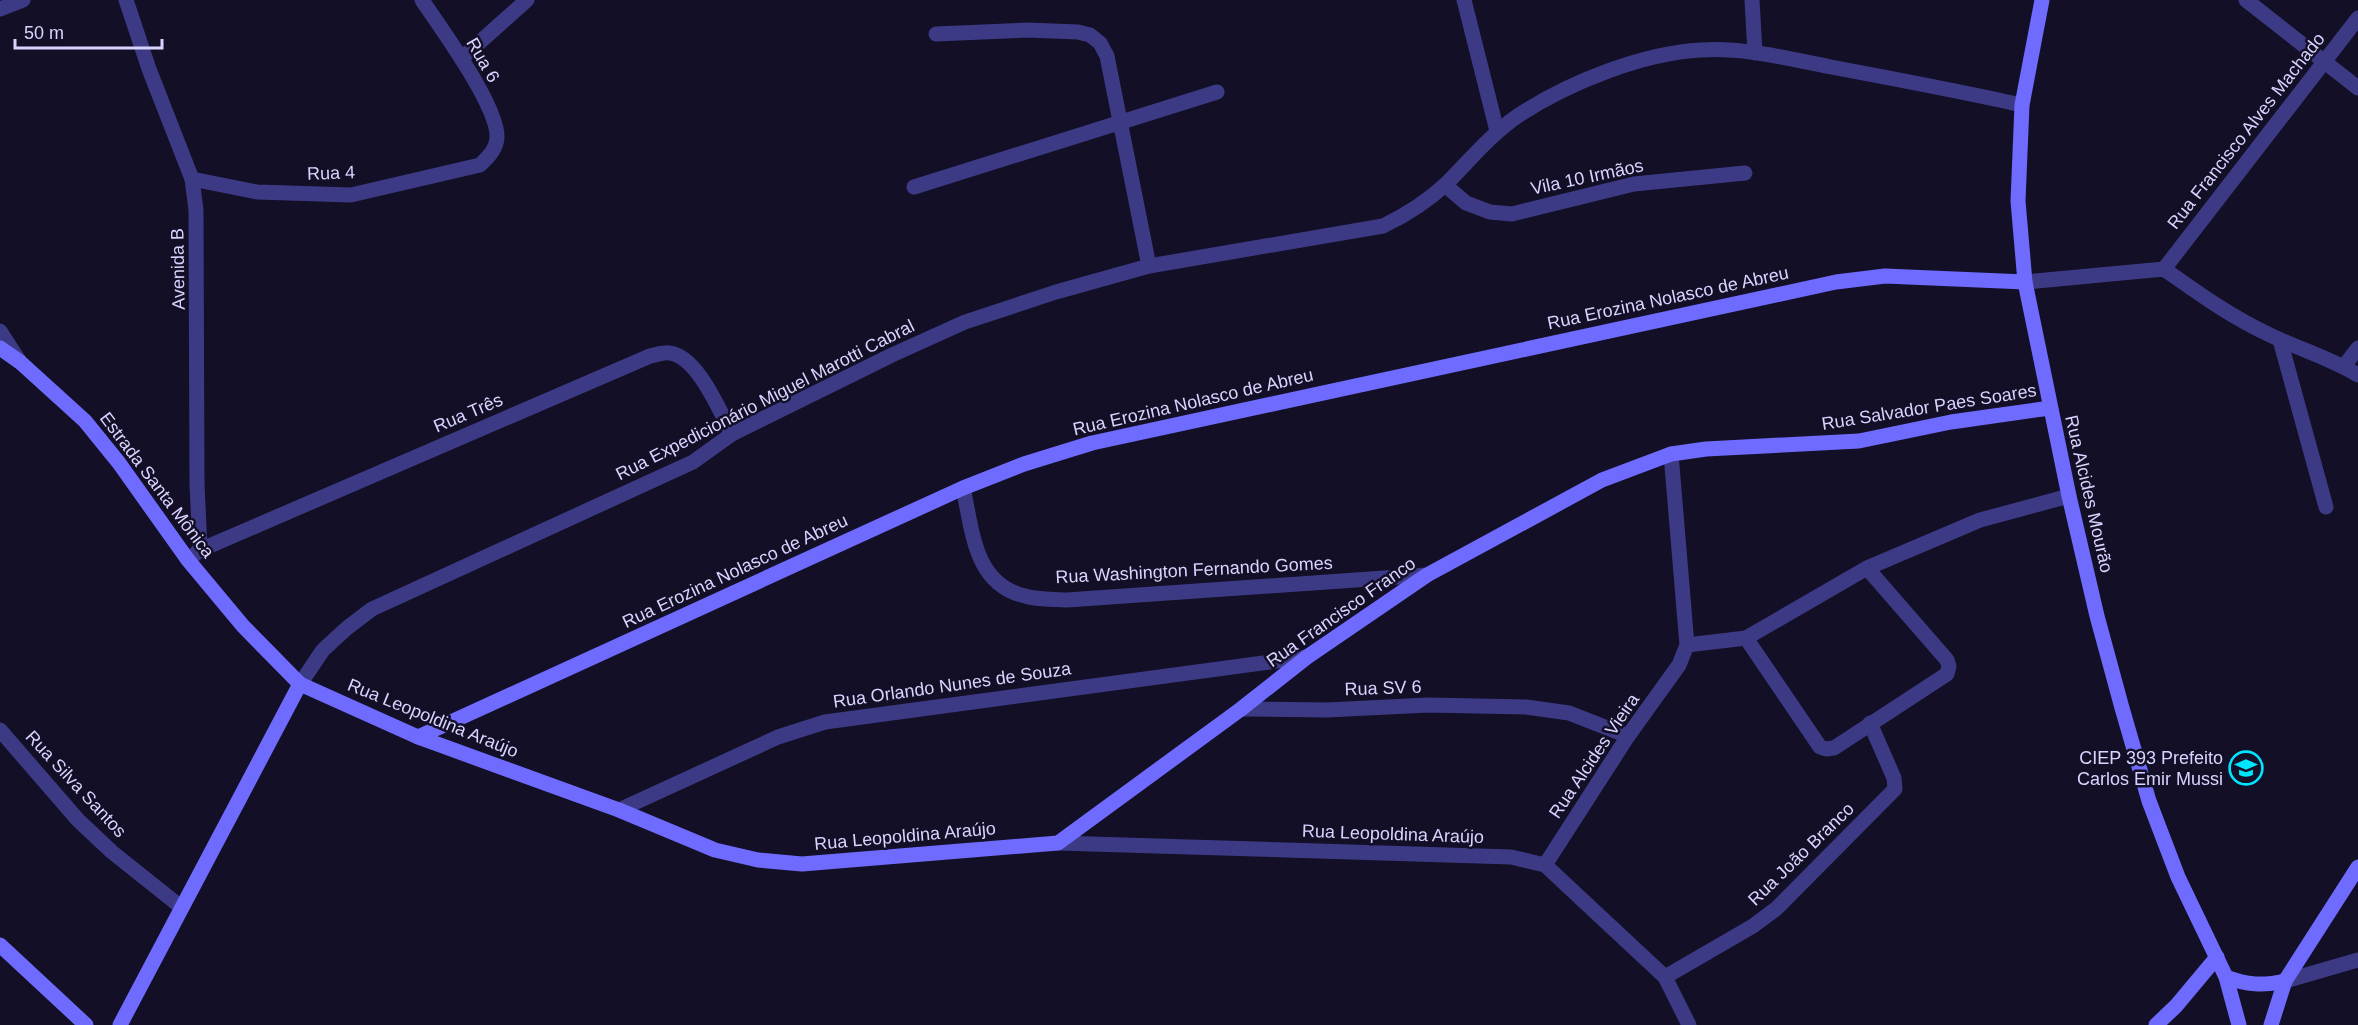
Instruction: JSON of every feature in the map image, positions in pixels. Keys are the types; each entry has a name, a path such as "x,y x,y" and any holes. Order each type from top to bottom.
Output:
{"street":[{"path":"0,9 23,0"},
{"name":"Avenida B","path":"126,0 149,69 192,179 196,210 197,484 200,550"},
{"name":"Rua 6","path":"422,0 462,58 496,125 495,145"},
{"path":"462,58 527,0"},
{"path":"1464,0 1497,131"},
{"path":"1752,0 1755,53"},
{"name":"Rua Alcides Mourão","path":"2042,0 2022,105 2018,201 2025,282 2069,496 2100,627 2149,801 2178,877 2226,977 2239,1025"},
{"path":"2246,0 2358,88"},
{"name":"Rua Francisco Alves Machado","path":"2164,269 2358,18"},
{"path":"936,34 1027,30 1078,32 1090,35 1100,43 1107,56 1149,266"},
{"name":"Rua Expedicionário Miguel Marotti Cabral","path":"300,684 323,650 372,609 693,462 732,434 892,355 965,322 1056,292 1149,266 1383,226 1408,214 1445,185 1497,131 1544,100 1595,76 1656,56 1701,50 1755,53 2022,105"},
{"path":"914,187 1217,92"},
{"name":"Rua 4","path":"192,179 256,192 351,195 480,165 491,155 495,145"},
{"name":"Vila 10 Irmãos","path":"1445,185 1466,203 1490,212 1512,214 1634,184 1745,173"},
{"path":"2025,282 2164,269 2230,315 2280,340 2344,366 2358,375"},
{"name":"Rua Erozina Nolasco de Abreu","path":"418,737 963,488 1024,464 1092,443 1836,282 1885,276 2025,282"},
{"path":"0,332 20,362"},
{"path":"2280,340 2326,507"},
{"name":"Estrada Santa Mônica","path":"0,348 20,362 85,421 119,463 188,560 243,626 300,684"},
{"path":"2344,366 2358,348"},
{"name":"Rua Três","path":"188,560 200,550 650,356 669,353 684,358 696,370 732,434"},
{"name":"Rua Salvador Paes Soares","path":"1671,454 1739,446 1859,441 1951,422 2050,408"},
{"path":"1671,454 1687,645 1746,638 1868,568 1980,520 2069,496"},
{"name":"Rua Francisco Franco","path":"1058,843 1241,709 1307,657 1427,576 1602,480 1671,454"},
{"name":"Rua Washington Fernando Gomes","path":"963,488 981,561 997,584 1025,597 1067,600 1427,576"},
{"path":"1746,638 1820,747 1833,748 1947,674 1949,666 1947,660 1868,568"},
{"name":"Rua Alcides Vieira","path":"1545,865 1628,736 1679,665 1687,645"},
{"name":"Rua Orlando Nunes de Souza","path":"619,810 778,737 825,722 1307,657"},
{"path":"120,1025 300,684"},
{"name":"Rua Leopoldina Araújo","path":"300,684 418,737 619,810 715,850 758,860 802,864 1058,843 1511,857 1545,865"},
{"name":"Rua SV 6","path":"1241,709 1327,710 1428,705 1526,706 1569,713 1628,736"},
{"name":"Rua João Branco","path":"1665,977 1753,926 1777,908 1895,789 1894,778 1870,723"},
{"name":"Rua Silva Santos","path":"0,730 78,820 112,852 181,907"},
{"path":"1545,865 1665,977 1689,1025"},
{"path":"2271,1025 2286,981 2358,867"},
{"path":"0,945 86,1025"},
{"path":"2156,1025 2176,1006 2217,957"},
{"path":"2226,977 2242,984 2255,985 2286,981 2358,960"}],"place":[{"name":"CIEP 393 Prefeito Carlos Emir Mussi","path":"2246,768"}]}
